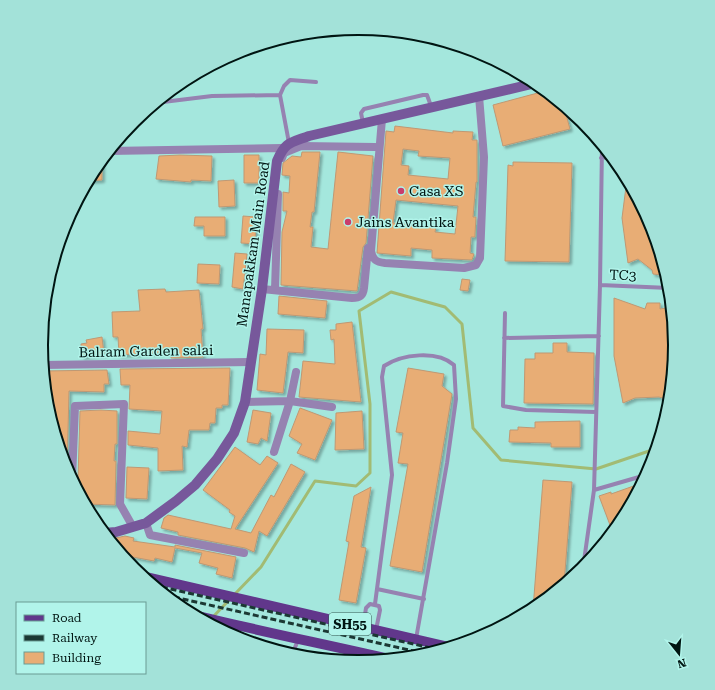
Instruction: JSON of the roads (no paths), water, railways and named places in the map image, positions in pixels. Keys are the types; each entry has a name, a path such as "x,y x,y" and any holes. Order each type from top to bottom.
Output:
{"main road":[{"path":"286,146 309,136 527,85"},
{"name":"Manapakkam Main Road","path":"111,532 146,523 195,485 217,459 234,433 245,402 262,289 277,161 286,146"},
{"name":"SH55","path":"154,579 436,644"},
{"name":"SH55","path":"217,621 369,654"}],"street":[{"path":"379,119 371,251 373,258 377,262 385,263 464,268 476,265 480,258 484,157 479,96"},
{"path":"262,289 352,298 359,298 363,294 375,147 379,119"},
{"path":"116,151 286,146"},
{"path":"275,290 278,189 284,153 301,146 375,147"},
{"name":"Balram Garden salai","path":"48,365 250,362"},
{"path":"274,452 290,401 296,372"},
{"path":"245,402 290,401 332,407"},
{"path":"72,467 75,406 124,404 120,504 133,527"},
{"path":"146,523 150,535 244,553"}],"lane":[{"path":"286,146 280,95 284,86 290,80 316,82"},
{"path":"166,102 212,96 280,95"},
{"path":"363,123 362,112 364,109 423,95 427,95 431,107"},
{"path":"585,556 595,474 600,286 601,154"},
{"name":"TC3","path":"600,286 662,288"},
{"path":"505,313 503,406 526,410 596,412"},
{"path":"504,338 599,336"},
{"path":"375,604 392,475 382,377 384,366 392,361 415,356 437,356 448,360 454,365 456,398 448,462 416,640"},
{"path":"594,490 638,477"},
{"path":"377,589 424,599"},
{"path":"363,627 366,608 370,604 375,604 379,606 380,610 376,630"},
{"path":"294,648 298,638"}],"waterway":[{"path":"234,595 261,567 315,481 356,486 370,473 370,404 359,311 391,292 445,307 462,324 473,428 501,460 596,469 649,451"},
{"path":"212,618 230,599"}],"railway":[{"path":"165,588 426,647"},
{"path":"178,598 410,650"}],"place":[{"name":"Casa XS","path":"401,191"},
{"name":"Jains Avantika","path":"348,222"}]}
